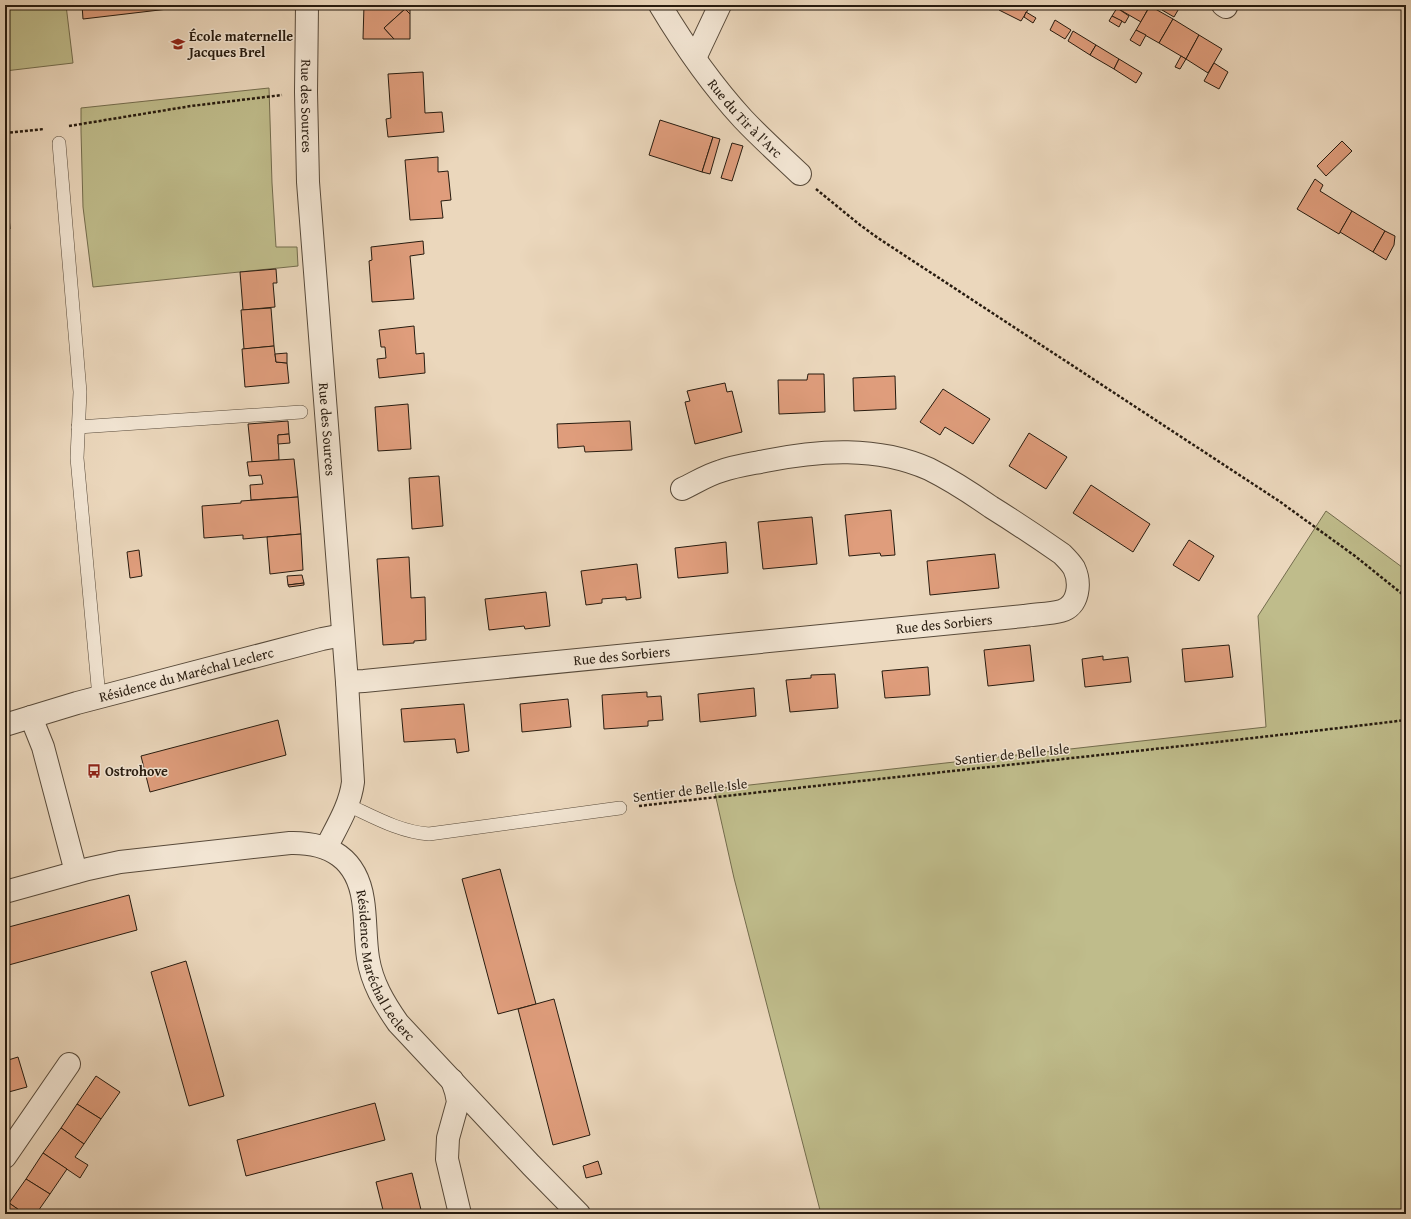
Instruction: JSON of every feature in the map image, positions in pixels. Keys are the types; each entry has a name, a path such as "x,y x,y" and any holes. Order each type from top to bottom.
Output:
{"street":[{"name":"Rue des Sources","path":"307,5 306,92 308,182 347,682 353,782 352,793 348,805 326,848"},
{"name":"Rue du Tir à l'Arc","path":"660,5 695,58 744,119 800,174"},
{"path":"695,58 720,5"},
{"name":"Rue des Sorbiers","path":"347,682 1038,614 1062,611 1075,601 1078,592 1074,570 1062,554 949,480 928,469 896,458 882,455 842,452 792,455 721,471 709,475 682,489"},
{"name":"Résidence du Maréchal Leclerc","path":"5,725 99,697 322,638 343,635"},
{"path":"31,717 43,747 76,872"},
{"path":"5,892 76,872 120,862 290,843 304,843 326,848"},
{"name":"Résidence Maréchal Leclerc","path":"326,848 343,858 356,875 363,899 369,962 374,981 380,995 398,1023 579,1214"},
{"path":"5,1157 69,1064"},
{"name":"Résidence Maréchal Leclerc","path":"452,1080 458,1102 448,1138 447,1159 460,1214"}],"lane":[{"path":"59,143 80,392 76,458 99,697"},
{"path":"78,427 301,412"},
{"path":"348,805 396,827 429,834 620,808"}],"path":[{"path":"67,126 192,106 306,92"},
{"path":"5,133 52,128"},
{"path":"800,174 850,217 878,238 1279,501 1355,556 1406,597"},
{"name":"Sentier de Belle Isle","path":"620,808 1406,720"}],"shaded area":[{"path":"5,5 66,5 73,63 5,71"},
{"path":"269,88 276,247 297,247 298,266 93,287 83,207 81,108"},
{"path":"1326,511 1406,570 1406,1214 821,1214 734,878 714,789 1266,727 1258,616"}],"building":[{"path":"82,5 202,5 83,19"},
{"path":"364,5 410,5 410,14 405,9 384,28 394,39 363,39"},
{"path":"992,5 1002,5 999,9"},
{"path":"1002,5 1031,5 1021,21 999,10"},
{"path":"1119,5 1150,5 1141,22 1117,8"},
{"path":"1165,5 1181,5 1174,17 1162,10"},
{"path":"1150,6 1173,19 1159,43 1136,30"},
{"path":"1117,8 1129,16 1125,23 1112,16"},
{"path":"405,9 410,14 410,39 394,39 384,28"},
{"path":"1026,12 1036,18 1033,23 1024,17"},
{"path":"1112,16 1122,21 1119,27 1109,21"},
{"path":"1173,19 1199,35 1186,59 1159,43"},
{"path":"1055,20 1071,30 1065,39 1050,30"},
{"path":"1136,30 1146,35 1140,46 1130,40"},
{"path":"1073,31 1096,45 1090,55 1068,41"},
{"path":"1199,35 1222,49 1208,73 1186,59"},
{"path":"1096,45 1119,59 1114,69 1090,55"},
{"path":"1181,56 1186,59 1180,69 1175,67"},
{"path":"1119,59 1142,73 1136,83 1114,69"},
{"path":"1214,63 1228,72 1219,89 1204,81"},
{"path":"423,72 425,113 442,112 444,132 388,137 386,119 391,118 388,74"},
{"path":"660,120 713,137 702,172 649,155"},
{"path":"713,137 720,139 710,174 702,172"},
{"path":"1342,141 1352,151 1326,176 1317,166"},
{"path":"732,143 743,146 732,181 721,178"},
{"path":"438,157 438,172 448,171 451,200 441,201 443,218 410,220 405,160"},
{"path":"1315,179 1323,185 1320,191 1352,211 1339,234 1297,209"},
{"path":"5,202 8,202 10,229 5,229"},
{"path":"1352,211 1385,231 1373,252 1340,232"},
{"path":"1385,231 1395,236 1394,245 1386,260 1373,252"},
{"path":"423,241 424,254 410,256 414,299 372,302 369,261 372,260 371,247"},
{"path":"276,269 277,283 273,283 275,307 243,310 240,272"},
{"path":"271,308 274,346 244,349 241,310"},
{"path":"414,326 416,354 424,353 425,373 379,378 377,359 386,358 385,347 381,347 379,330"},
{"path":"274,346 276,362 287,363 289,383 245,387 242,349"},
{"path":"287,353 287,363 276,362 275,354"},
{"path":"808,374 824,374 825,412 779,414 778,380 807,380"},
{"path":"895,376 896,409 854,411 853,378"},
{"path":"725,383 727,392 732,391 742,432 695,444 685,402 690,401 687,391"},
{"path":"943,389 990,419 973,444 945,427 940,435 920,422"},
{"path":"408,404 411,449 378,451 375,407"},
{"path":"288,421 289,434 278,435 279,460 252,462 248,424"},
{"path":"630,421 632,450 585,452 584,446 558,448 557,424"},
{"path":"1029,433 1067,457 1046,489 1009,466"},
{"path":"289,434 290,443 278,444 278,435"},
{"path":"294,459 298,497 251,500 250,485 263,484 261,475 249,476 247,462"},
{"path":"439,476 443,526 412,529 409,478"},
{"path":"1091,485 1150,524 1133,552 1073,513"},
{"path":"298,497 301,534 243,539 243,535 204,538 202,506 241,503 241,501"},
{"path":"891,510 895,555 881,556 880,553 849,556 845,515"},
{"path":"812,517 817,564 763,569 758,522"},
{"path":"301,534 303,570 270,574 267,537"},
{"path":"1189,540 1214,556 1199,581 1173,565"},
{"path":"726,542 728,573 678,578 675,548"},
{"path":"139,550 142,576 130,578 127,552"},
{"path":"995,554 999,588 930,595 927,561"},
{"path":"409,557 411,598 425,597 426,640 414,641 414,643 383,645 377,559"},
{"path":"637,564 641,598 626,600 626,597 602,599 602,603 586,605 581,571"},
{"path":"302,575 304,583 288,585 287,576"},
{"path":"304,583 304,585 289,587 288,585"},
{"path":"546,592 550,626 525,629 524,626 489,630 485,599"},
{"path":"1030,645 1034,681 988,686 984,650"},
{"path":"1229,645 1233,677 1185,682 1182,649"},
{"path":"1103,656 1103,660 1128,657 1131,682 1085,687 1082,659"},
{"path":"928,667 930,695 885,698 882,671"},
{"path":"835,674 838,708 790,712 786,680 811,678 811,675"},
{"path":"754,688 756,716 700,722 698,694"},
{"path":"647,692 647,697 661,696 663,720 648,721 648,726 604,729 602,695"},
{"path":"568,699 571,727 522,732 520,704"},
{"path":"464,704 469,751 457,753 455,739 404,742 401,709"},
{"path":"278,720 286,755 150,792 141,756"},
{"path":"500,869 536,1004 498,1014 462,879"},
{"path":"129,895 137,930 5,966 5,928"},
{"path":"186,961 224,1096 189,1106 151,972"},
{"path":"554,999 590,1135 553,1145 518,1009"},
{"path":"18,1057 27,1087 5,1093 5,1061"},
{"path":"96,1076 120,1092 101,1119 77,1104"},
{"path":"375,1103 385,1140 246,1176 237,1140"},
{"path":"77,1104 101,1119 84,1144 61,1128"},
{"path":"61,1128 84,1144 75,1157 88,1165 80,1178 43,1153"},
{"path":"43,1153 67,1169 50,1194 26,1179"},
{"path":"598,1161 602,1174 586,1178 583,1166"},
{"path":"412,1173 422,1214 384,1214 376,1182"},
{"path":"26,1179 50,1194 36,1214 25,1214 9,1203"},
{"path":"9,1203 25,1214 5,1214 5,1210"}],"place":[{"name":"École maternelle Jacques Brel","path":"178,44"},
{"name":"Ostrohove","path":"94,771"}]}
